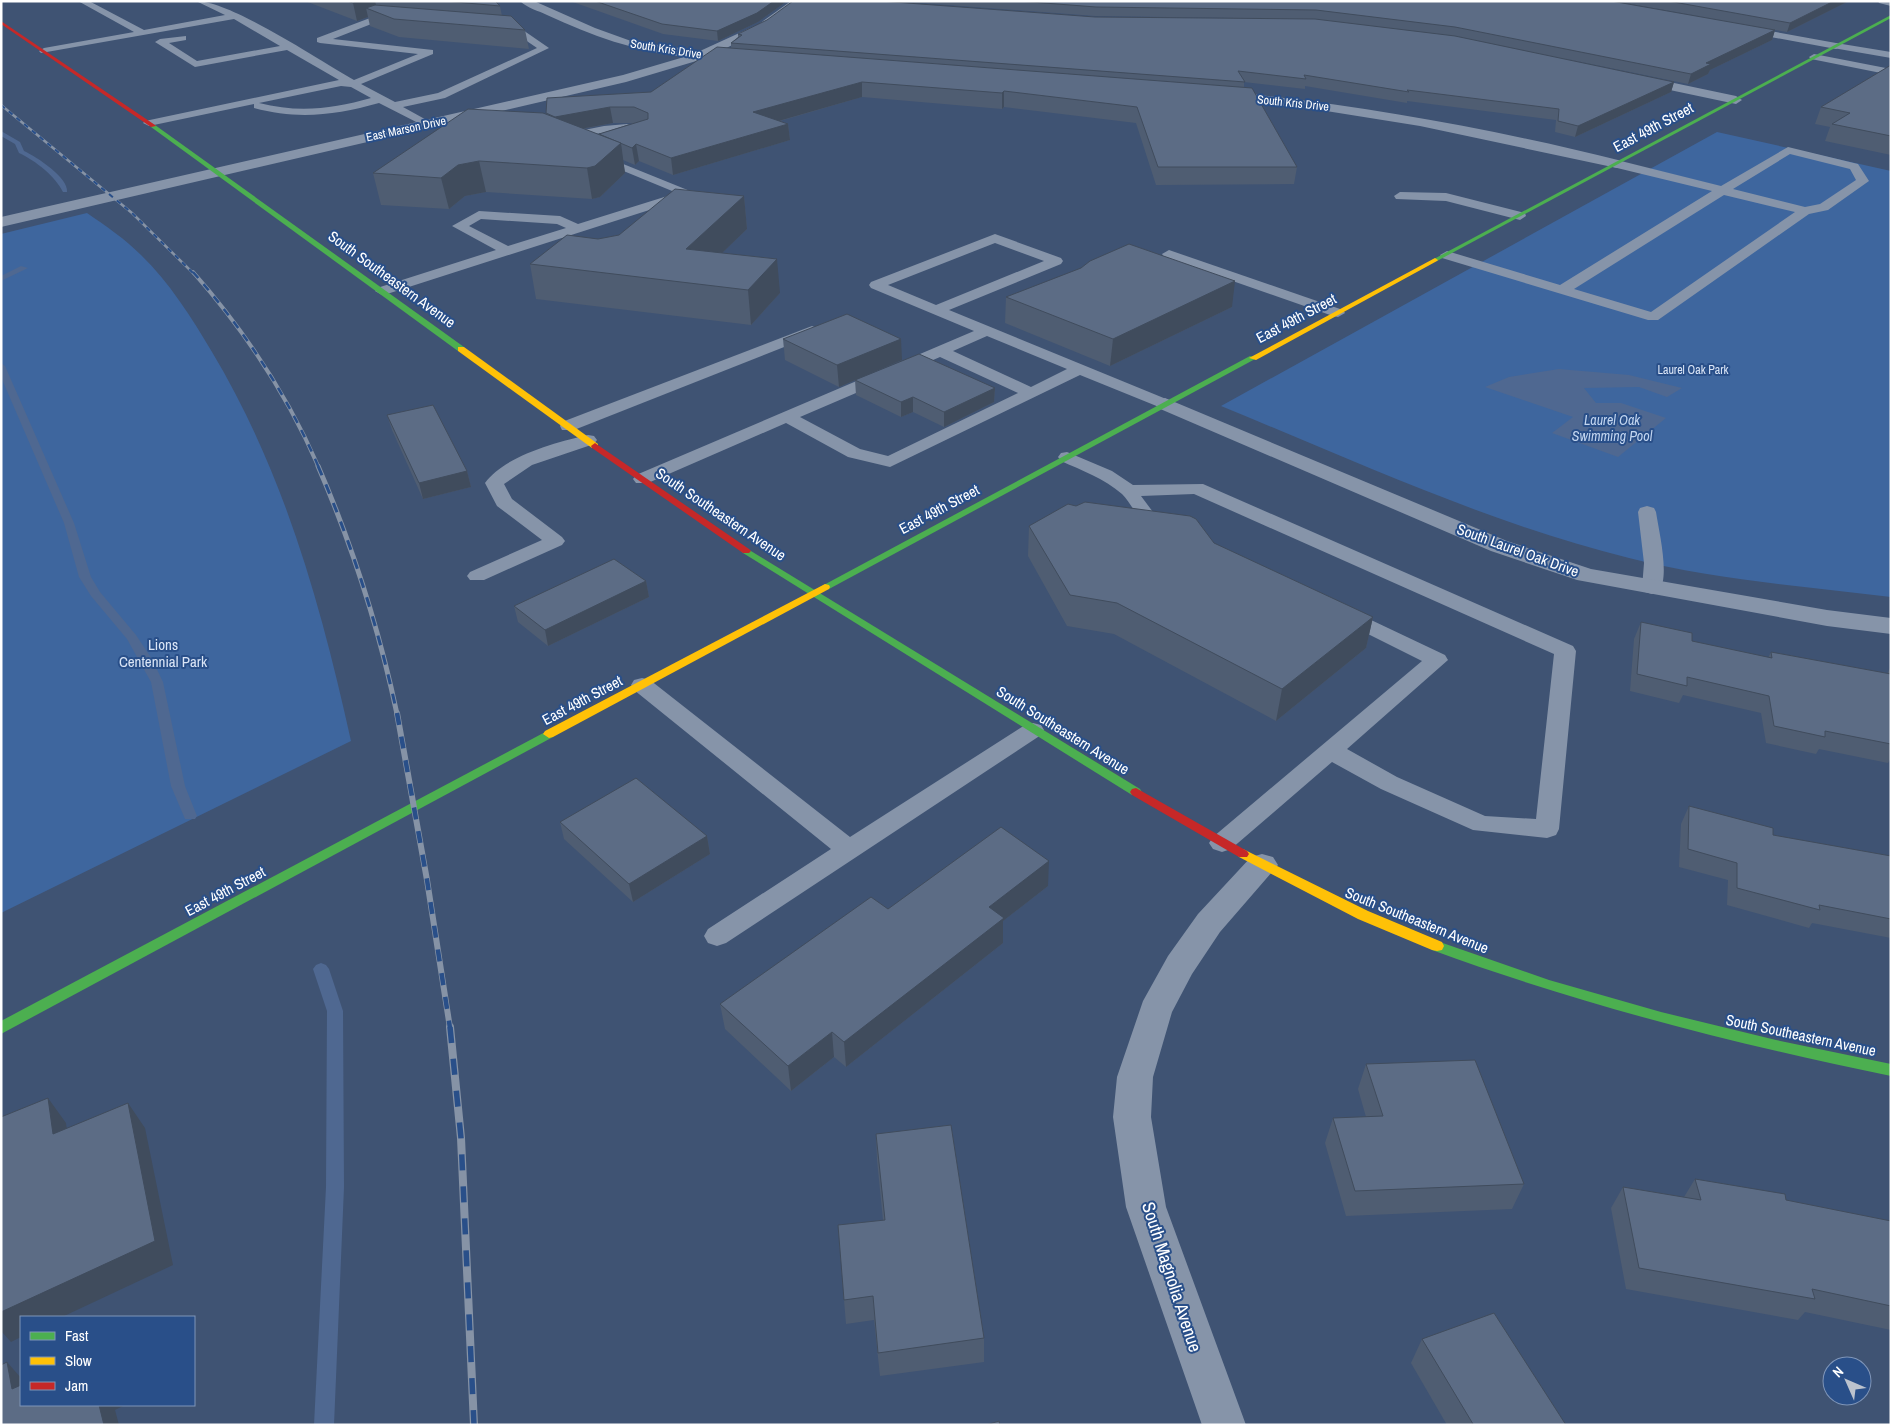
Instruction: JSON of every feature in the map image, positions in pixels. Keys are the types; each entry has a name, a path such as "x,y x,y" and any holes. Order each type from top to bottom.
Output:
{"street":[{"name":"South Kris Drive","path":"525,1 613,39 637,45 702,55 751,59"},
{"name":"East Marson Drive","path":"1,222 490,111 626,78 702,55 763,26 798,1"},
{"path":"1883,1 1891,2"},
{"name":"East 49th Street","path":"1,1028 1891,16"},
{"name":"South Southeastern Avenue","path":"1,22 219,172 642,480 730,540 1033,730 1154,804 1262,866 1328,900 1416,938 1582,996 1665,1020 1797,1052 1891,1070"},
{"path":"1729,27 1836,46"},
{"path":"1622,76 1736,100"},
{"name":"South Kris Drive","path":"1208,94 1309,103 1420,121 1617,164"},
{"name":"South Laurel Oak Drive","path":"1165,404 1500,546 1586,574 1652,588 1827,618 1891,626"},
{"name":"South Magnolia Avenue","path":"1224,1425 1146,1206 1132,1117 1135,1077 1155,1011 1180,965 1210,923 1262,866"}],"lane":[{"path":"82,1 143,33"},
{"path":"200,1 235,16 428,125"},
{"path":"44,51 235,16"},
{"path":"196,35 160,42 195,64 291,48 320,40 378,18 408,20"},
{"path":"232,29 250,25"},
{"path":"393,106 441,96 544,48 517,30 487,28"},
{"path":"149,123 341,84 353,84 430,52 320,40"},
{"path":"1836,46 1891,56"},
{"path":"1814,58 1891,72"},
{"path":"310,74 329,70"},
{"path":"221,98 234,106 258,106 308,101"},
{"path":"344,101 381,99"},
{"path":"258,106 277,112 334,112 381,99"},
{"path":"490,111 506,118"},
{"path":"573,147 550,137 625,127 639,129 644,132 618,141"},
{"path":"382,291 689,193 582,151 600,146"},
{"path":"1447,255 1653,316 1805,211 1824,207 1863,181 1854,167 1788,150 1563,289"},
{"path":"1617,164 1805,211"},
{"path":"1400,196 1446,197 1520,216"},
{"path":"508,251 459,226 479,215 560,220 578,229"},
{"path":"936,310 1056,260 996,238 876,285 936,310 1165,404"},
{"path":"1169,254 1338,313"},
{"path":"1043,266 1065,271"},
{"path":"987,289 1013,296"},
{"path":"568,426 824,326"},
{"path":"642,480 987,331"},
{"path":"939,351 1032,393"},
{"path":"787,417 854,453 890,462 1080,369"},
{"path":"477,576 555,541 504,502 494,483 504,472 528,460 588,440"},
{"path":"1067,457 1106,475 1129,491 1146,516 1181,534"},
{"path":"1129,491 1197,488 1565,651 1547,829 1482,824 1389,783 1330,750"},
{"path":"1647,512 1654,563 1652,588"},
{"path":"1222,843 1437,660 1322,604"},
{"path":"642,684 848,850"},
{"path":"717,936 1033,730"}],"green space":[{"name":"Laurel Oak Park","path":"1717,132 1891,171 1891,597 1759,582 1694,572 1661,566 1576,544 1422,490 1221,406"},
{"name":"Lions Centennial Park","path":"87,213 141,255 180,301 212,352 260,444 280,492 313,590 351,741 1,913 1,234"}],"water":[{"name":"Laurel Oak Swimming Pool","path":"1559,369 1629,375 1682,388 1667,397 1639,387 1584,388 1596,403 1621,403 1666,418 1618,457 1552,433 1573,417 1485,387 1509,377"}],"building":[{"path":"444,1 495,1 500,6"},
{"path":"595,1 774,1 757,13 717,31 662,24"},
{"path":"793,1 880,1 1095,17 1315,19 1455,36 1674,82 1578,126 1558,121 1559,109 1407,90 1409,92 1304,75 1306,79 1238,71 1245,82 731,43 742,35 738,34 767,20"},
{"path":"1018,1 1611,1 1775,30 1706,63 1711,64 1691,74 1455,27 1316,10 1096,7"},
{"path":"1668,1 1834,1 1790,23"},
{"path":"375,5 511,16 525,30 394,19 366,8"},
{"path":"717,47 1252,88 1297,167 1158,167 1137,107 1004,91 1002,93 862,82 753,112 788,124 671,158 636,144 632,148 599,134 648,119 648,113 634,107 610,107 555,117 546,113 547,98 651,92"},
{"path":"1891,65 1891,136 1832,124 1850,113 1821,107"},
{"path":"468,109 543,113 621,143 595,166 587,168 479,161 458,165 441,178 373,173"},
{"path":"675,189 744,196 686,249 777,259 748,290 530,264 567,235 598,239 619,235"},
{"path":"1129,244 1235,281 1113,339 1006,297 1081,268 1090,261"},
{"path":"847,314 901,339 837,365 783,339"},
{"path":"919,354 995,388 944,412 913,397 901,402 855,380"},
{"path":"433,405 467,471 419,483 387,415"},
{"path":"1085,502 1190,516 1196,519 1214,543 1373,617 1282,689 1117,603 1070,595 1029,526 1068,504 1076,506"},
{"path":"614,559 646,581 545,630 514,606"},
{"path":"1641,622 1692,633 1692,641 1772,658 1771,652 1891,674 1891,744 1825,731 1825,737 1774,726 1769,696 1687,677 1687,686 1637,674"},
{"path":"636,778 707,836 629,884 560,822"},
{"path":"1689,806 1773,828 1773,835 1891,856 1891,919 1819,905 1820,910 1737,888 1737,863 1688,849"},
{"path":"1001,827 1049,861 989,907 1004,918 844,1042 832,1032 788,1066 720,1004 871,897 888,909"},
{"path":"1475,1060 1524,1184 1355,1191 1333,1118 1383,1116 1366,1064"},
{"path":"48,1098 53,1134 128,1103 155,1241 1,1312 1,1117"},
{"path":"951,1125 984,1338 878,1353 873,1296 844,1300 838,1225 885,1220 876,1134"},
{"path":"1695,1179 1785,1194 1786,1200 1891,1221 1891,1306 1812,1289 1815,1299 1639,1268 1623,1187 1701,1200"},
{"path":"1494,1313 1566,1425 1471,1425 1473,1424 1422,1339"},
{"path":"7,1362 12,1389 20,1385 20,1406 99,1406 104,1425 1,1425 1,1365"},
{"path":"999,1421 1000,1425 986,1425"}],"waterway":[{"path":"1,133 18,143 21,152 32,157 63,183 65,191"},
{"path":"1,279 24,268"},
{"path":"1,366 69,523 85,577 95,594 132,637 146,659 157,682 178,786 190,816"},
{"path":"321,969 335,1011 335,1187 324,1425"}],"railway":[{"path":"1,105 132,213 194,274"},
{"path":"193,272 230,317 264,365 294,415 319,468"},
{"path":"318,466 343,527 364,588 397,714"},
{"path":"397,713 427,880 450,1028"},
{"path":"450,1027 461,1138 474,1425"}],"traffic: fast":[{"path":"1435,260 1891,16"},
{"path":"153,126 461,349"},
{"path":"825,587 1253,358"},
{"path":"746,551 1136,792"},
{"path":"1,1028 549,734"},
{"path":"1437,946 1548,985 1661,1018 1776,1046 1891,1070"}],"traffic: slow":[{"path":"1253,358 1435,260"},
{"path":"461,349 595,446"},
{"path":"549,734 825,587"},
{"path":"1243,854 1363,915 1437,946"}],"traffic: jam":[{"path":"1,22 153,126"},
{"path":"595,446 746,551"},
{"path":"1136,792 1243,854"}]}
